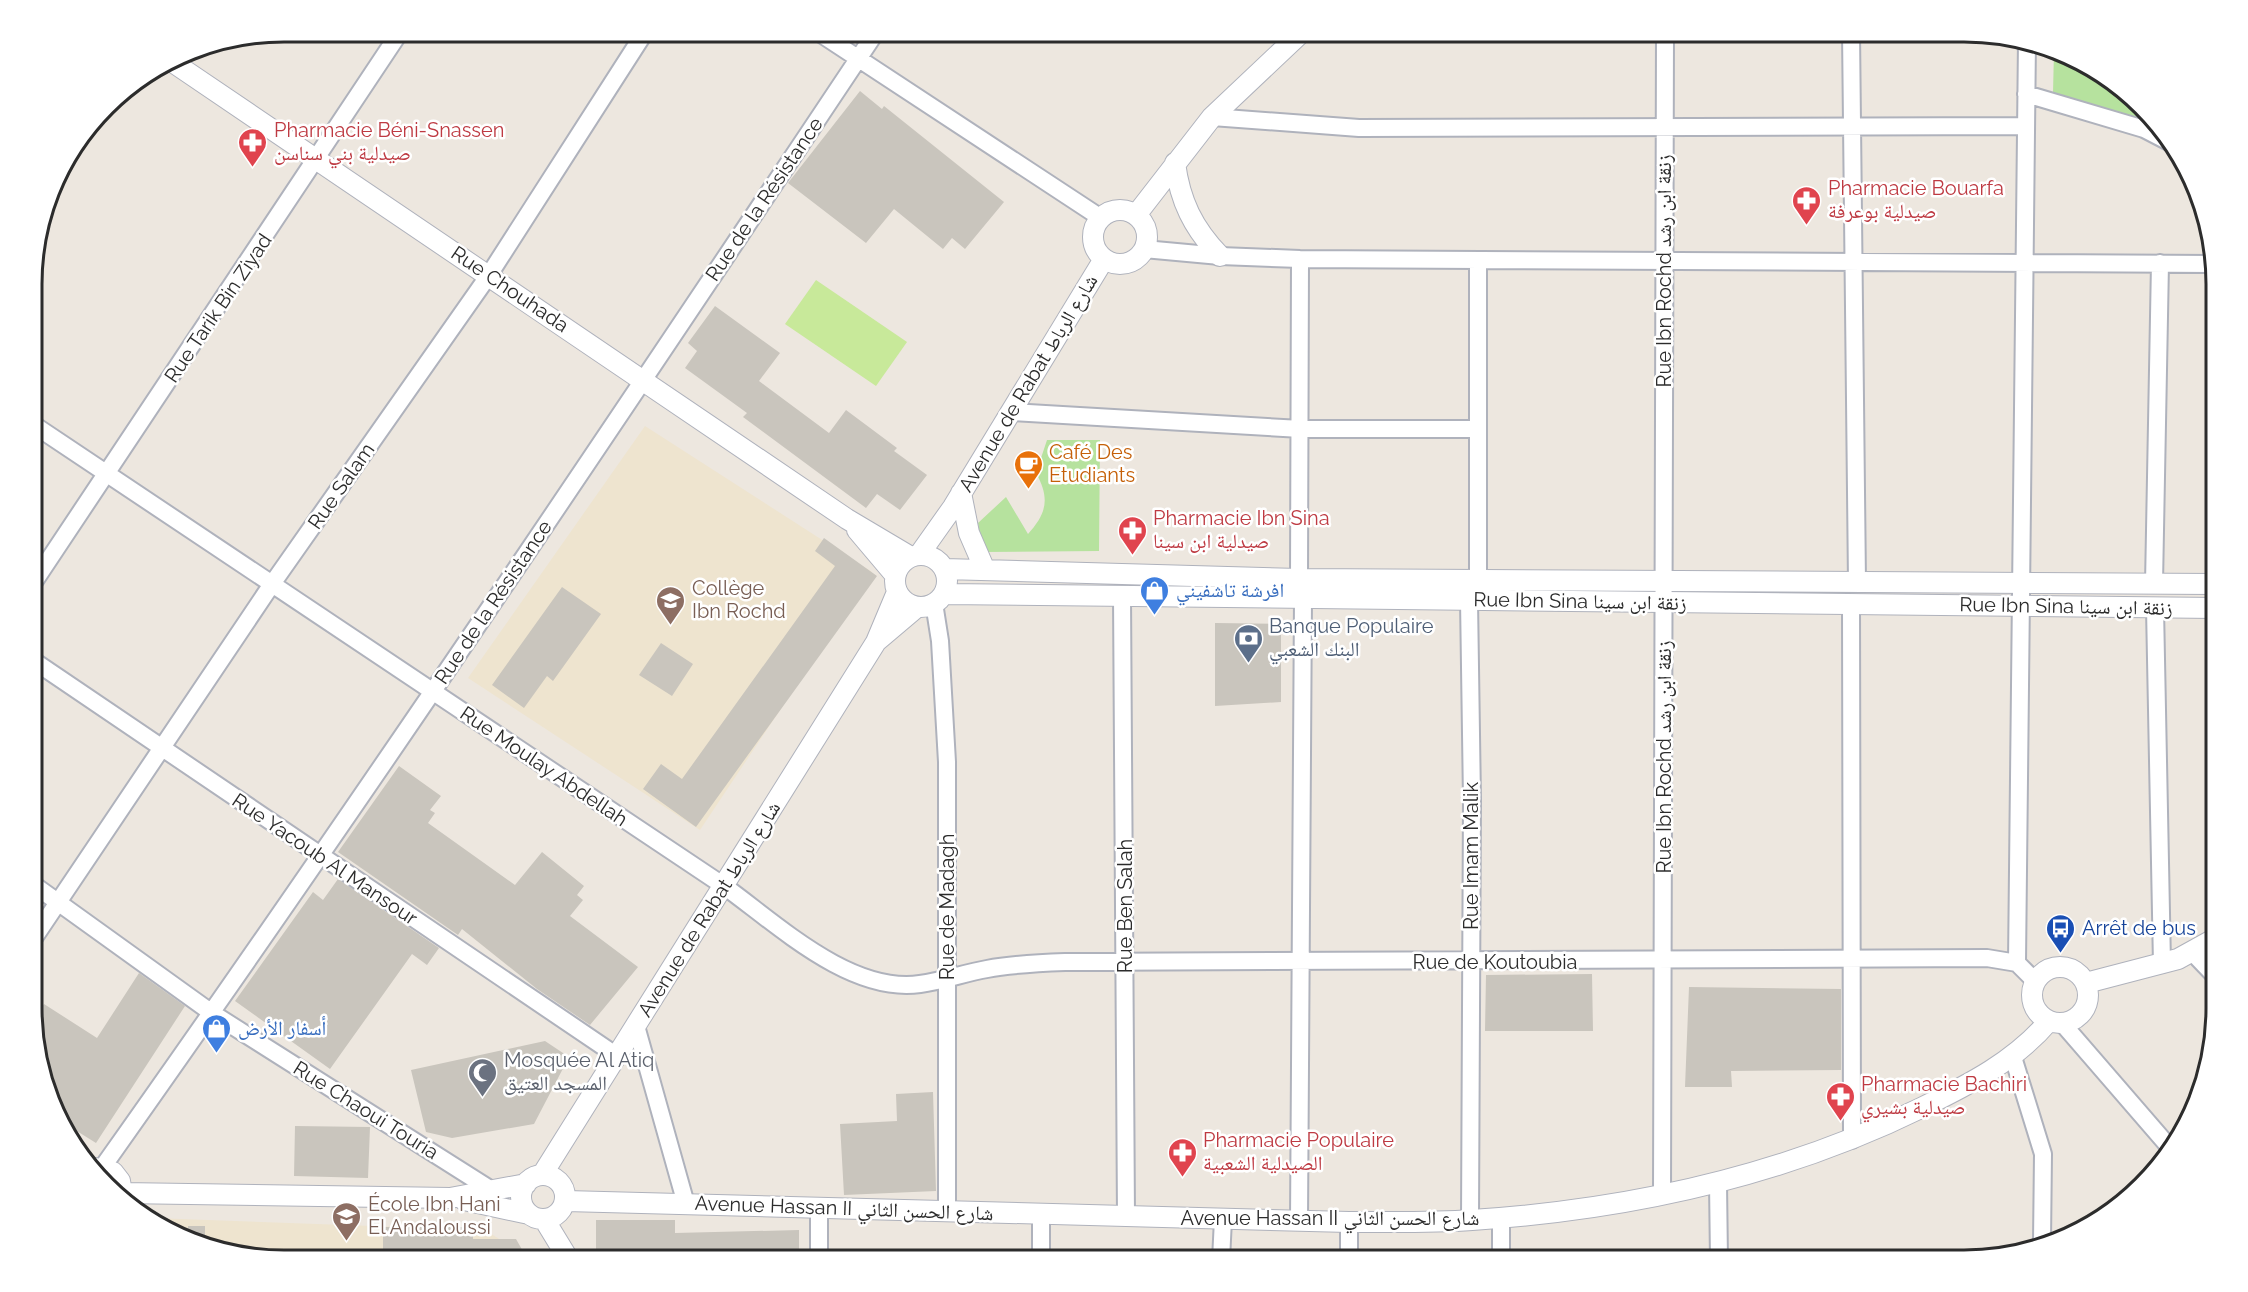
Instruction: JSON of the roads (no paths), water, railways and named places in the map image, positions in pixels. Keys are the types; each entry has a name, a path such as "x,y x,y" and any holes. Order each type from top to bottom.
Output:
{"street":[{"name":"Rue Tarik Bin Ziyad","path":"42,570 393,42"},
{"name":"Rue Salam","path":"42,926 272,584 489,275 639,42"},
{"path":"834,42 1101,218"},
{"name":"Rue de la Résistance","path":"100,1166 212,1013 644,379 869,42"},
{"path":"1136,215 1212,117 1291,42"},
{"name":"Rue Ibn Rochd زنقة ابن رشد","path":"1662,1195 1665,42"},
{"path":"1851,42 1857,582"},
{"path":"2027,50 2018,963 2035,981"},
{"name":"Rue Chouhada","path":"179,66 644,379 847,519 915,556"},
{"path":"2026,94 2153,133"},
{"path":"1212,117 1359,128 2026,126"},
{"path":"1175,163 1178,189 1188,214 1201,237 1220,256"},
{"path":"1118,210 1136,215 1146,230 1144,249 1131,262 1122,264 1104,259 1094,244 1096,225 1101,218 1118,210"},
{"path":"1144,249 1220,256 1300,259 2205,264"},
{"name":"Avenue de Rabat شارع الرباط","path":"915,556 957,500 1104,259"},
{"path":"1299,1221 1300,259"},
{"path":"1478,260 1478,580"},
{"path":"2154,584 2160,263"},
{"path":"1010,412 1301,429 1478,429"},
{"name":"Rue Moulay Abdellah","path":"42,430 724,886 836,966 862,978 890,984 909,984 948,978"},
{"path":"957,500 985,570"},
{"name":"Avenue de Rabat شارع الرباط","path":"942,566 957,500"},
{"name":"Rue Chouhada","path":"847,519 896,584"},
{"path":"915,556 935,559 942,566 947,582 932,601 902,599 896,584 898,567 915,556"},
{"name":"Rue Ibn Sina زنقة ابن سينا","path":"942,566 1469,600 2206,608"},
{"name":"Rue Ibn Sina زنقة ابن سينا","path":"932,601 1122,596 1478,580 2206,584"},
{"name":"Avenue de Rabat شارع الرباط","path":"534,1180 617,1056 876,642 896,584"},
{"name":"Rue Ben Salah","path":"1122,596 1126,1216"},
{"name":"Rue Imam Malik","path":"1469,600 1470,1221"},
{"name":"Avenue de Rabat شارع الرباط","path":"876,642 932,601"},
{"name":"Rue de Madagh","path":"932,601 940,641 947,762 947,1211"},
{"path":"1851,604 1852,1140"},
{"path":"2154,608 2162,964"},
{"name":"Rue Yacoub Al Mansour","path":"42,666 617,1056"},
{"name":"Rue Chaoui Touria","path":"42,890 212,1013 493,1191"},
{"path":"2086,982 2162,964 2193,953 2206,945"},
{"path":"2193,953 2206,967"},
{"name":"Rue de Koutoubia","path":"948,978 1025,964 1125,962 1997,958 2018,963"},
{"path":"2066,966 2074,969 2086,982 2088,1000 2085,1009 2071,1021 2056,1022 2042,1017 2033,1004 2032,988 2035,981 2048,969 2066,966"},
{"path":"2056,1022 2165,1143"},
{"name":"Avenue Hassan II شارع الحسن الثاني","path":"566,1201 1349,1222 1470,1221 1501,1218 1662,1195 1718,1183 1809,1156 1852,1140 1940,1099 2013,1057 2056,1022"},
{"path":"636,1026 686,1204"},
{"path":"2013,1057 2043,1154 2042,1237"},
{"path":"105,1171 117,1177 120,1186"},
{"path":"128,1193 450,1198 493,1191 550,1176 562,1185 566,1201 558,1214 536,1217 450,1198"},
{"path":"534,1180 522,1203 561,1250"},
{"path":"1718,1183 1719,1250"},
{"path":"819,1208 819,1250"},
{"path":"1041,1214 1041,1250"},
{"path":"1501,1218 1501,1250"},
{"path":"1221,1250 1223,1219"},
{"path":"1349,1222 1349,1250"}],"place":[{"name":"Pharmacie Béni-Snassen صيدلية بني سناسن","path":"253,168"},
{"name":"Pharmacie Bouarfa صيدلية بوعرفة","path":"1807,226"},
{"name":"Café Des Etudiants","path":"1028,490"},
{"name":"Pharmacie Ibn Sina صيدلية ابن سينا","path":"1132,556"},
{"name":"افرشة تاشفيني","path":"1155,616"},
{"name":"Collège Ibn Rochd","path":"671,626"},
{"name":"Banque Populaire البنك الشعبي","path":"1248,664"},
{"name":"Arrêt de bus","path":"2061,954"},
{"name":"أسفار الأرض","path":"217,1054"},
{"name":"Mosquée Al Atiq المسجد العتيق","path":"483,1098"},
{"name":"Pharmacie Bachiri صيدلية بشيري","path":"1840,1122"},
{"name":"Pharmacie Populaire الصيدلية الشعبية","path":"1182,1178"},
{"name":"École Ibn Hani El Andaloussi","path":"347,1242"}]}
